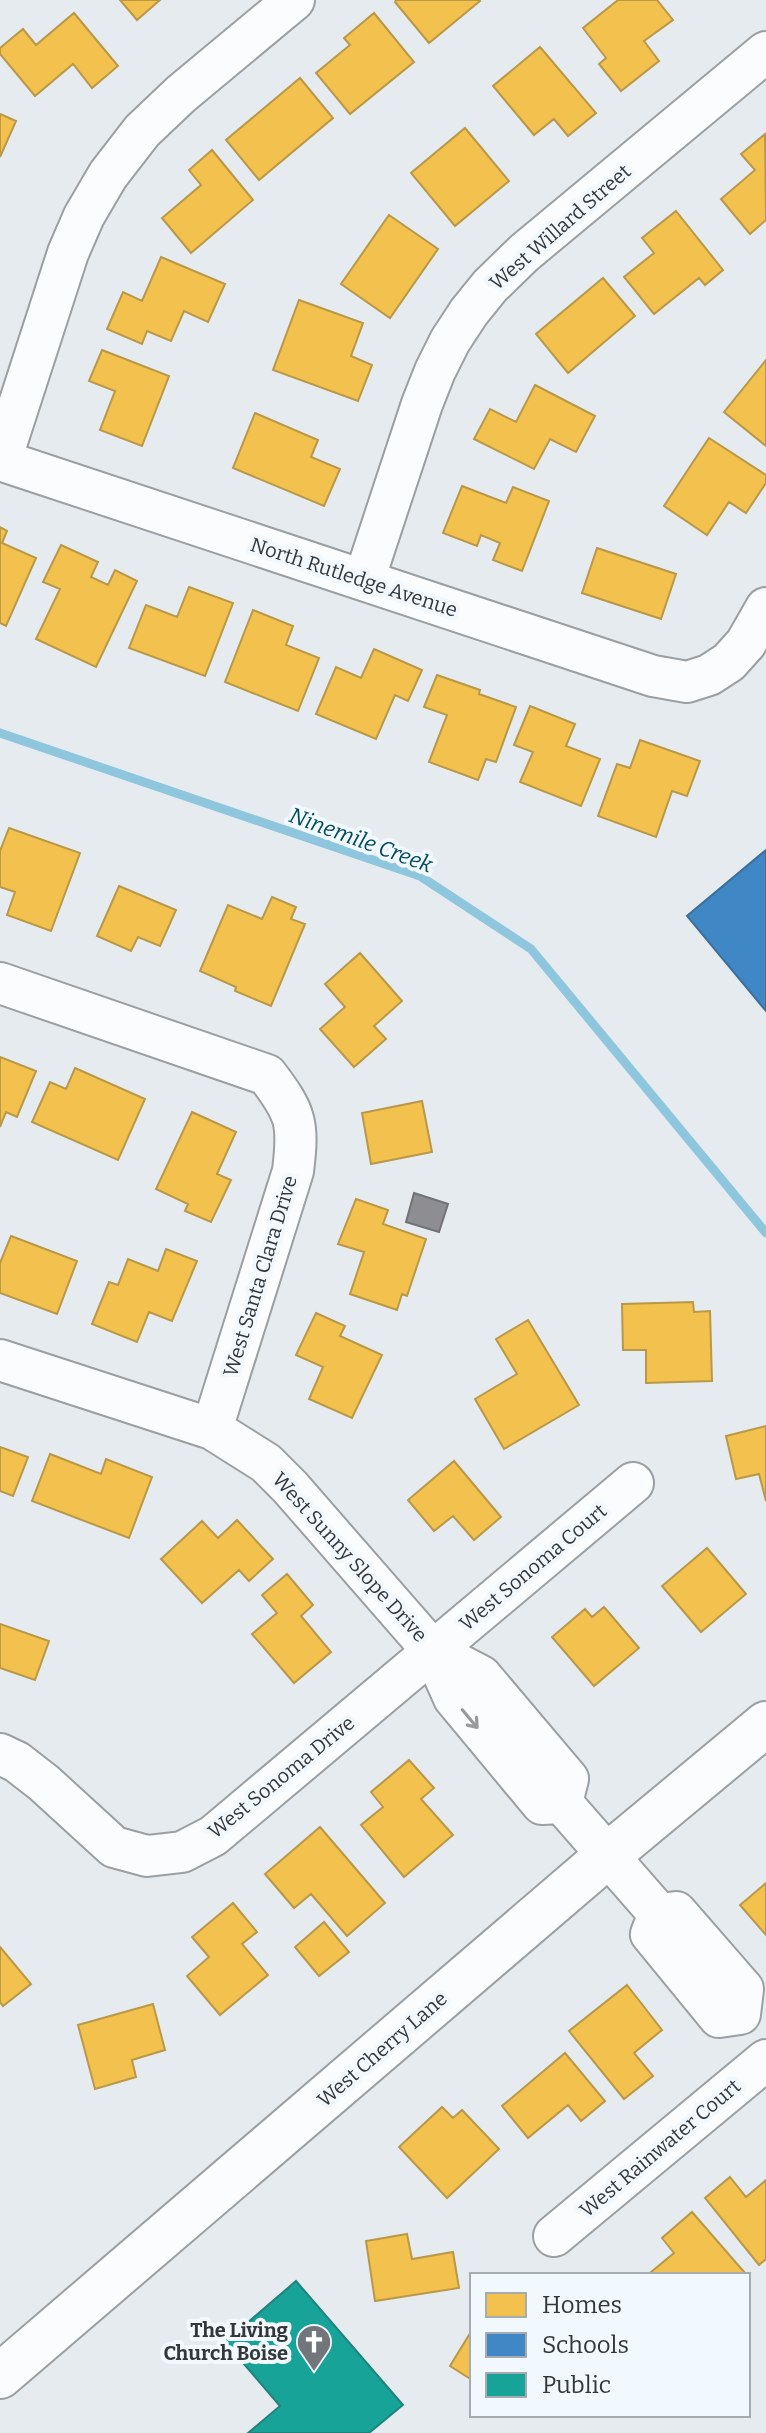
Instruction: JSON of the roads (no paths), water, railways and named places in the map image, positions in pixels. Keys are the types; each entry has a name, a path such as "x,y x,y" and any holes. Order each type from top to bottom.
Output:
{"main road":[{"name":"West Cherry Lane","path":"0,2376 607,1856 766,1724"}],"street":[{"path":"0,460 68,253 84,216 108,175 142,131 181,94 294,0"},
{"name":"West Willard Street","path":"364,580 426,393 450,341 469,312 524,253 766,52"},
{"name":"North Rutledge Avenue","path":"0,460 653,676 687,682 709,675 729,662 746,643 766,608"},
{"name":"West Santa Clara Drive","path":"0,983 267,1075 289,1103 298,1136 293,1171 212,1429"},
{"name":"West Sunny Slope Drive","path":"0,1360 212,1429 266,1463 433,1651 454,1698 542,1804 562,1803 659,1914 651,1934 719,2017 740,2014 766,2046"},
{"name":"West Sonoma Court","path":"433,1651 633,1483"},
{"name":"West Sonoma Drive","path":"0,1754 17,1762 44,1783 114,1847 147,1856 182,1852 213,1836 433,1651"},
{"name":"West Rainwater Court","path":"554,2236 766,2060"}],"waterway":[{"name":"Ninemile Creek","path":"0,733 420,876 531,949 766,1233"}],"place":[{"name":"The Living Church Boise","path":"314,2373"}]}
